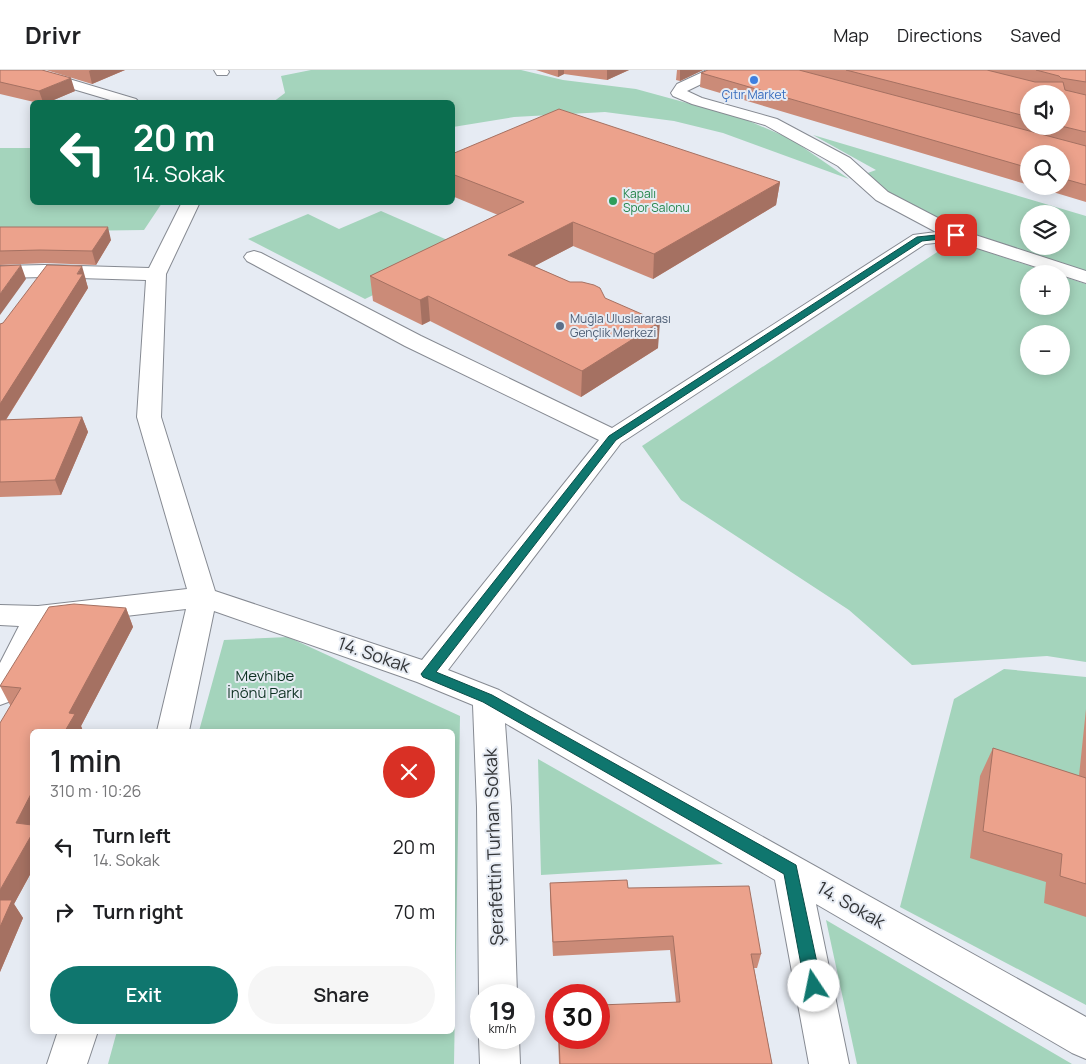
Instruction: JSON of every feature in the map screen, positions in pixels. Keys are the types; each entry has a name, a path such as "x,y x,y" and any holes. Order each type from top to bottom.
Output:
{"street":[{"path":"719,70 682,87 678,93 697,101 771,122 844,162 882,196 956,235 1086,277"},
{"path":"34,71 125,100"},
{"path":"173,729 203,597 149,417 156,274 190,205"},
{"path":"428,674 613,438 920,239 956,235"},
{"path":"254,257 413,341 613,438"},
{"path":"0,272 45,271 156,274"},
{"path":"28,294 45,271"},
{"path":"0,615 38,616 203,597"},
{"name":"14. Sokak","path":"203,597 428,674 488,698 1086,1039"},
{"path":"0,693 38,616"},
{"name":"Şerafettin Turhan Sokak","path":"488,698 494,807 498,984"},
{"path":"791,870 828,1064"},
{"path":"68,1064 77,1034"},
{"path":"499,1049 500,1064"}],"green space":[{"path":"311,70 521,70 563,80 636,89 742,118 791,139 849,179 723,133 674,121 605,112 514,117 455,127 455,100 276,100 285,93 281,76"},
{"path":"813,135 1049,205 1020,205 1020,250 970,232 914,207 888,192 865,174 876,170"},
{"path":"0,148 30,148 30,205 161,205 144,230 0,232"},
{"path":"381,211 468,249 365,299 248,239 308,214 339,229"},
{"path":"1070,211 1086,216 1086,271 1037,255 1070,255"},
{"path":"954,241 1027,265 1020,265 1020,315 1070,315 1070,279 1086,284 1086,662 1047,656 912,665 849,610 681,500 642,446"},
{"name":"Mevhibe İnönü Parkı","path":"288,637 460,716 455,1006 455,729 200,729 224,640"},
{"path":"1004,669 1086,677 1086,1005 900,907 954,699"},
{"path":"538,759 723,864 541,875"},
{"path":"826,920 1072,1064 857,1064"},
{"name":"Mevhibe İnönü Parkı","path":"116,1034 455,1034 454,1064 108,1064"}],"building":[{"path":"0,70 42,70 71,78 39,91 0,82"},
{"path":"708,70 799,70 1020,129 1020,135 1044,135 1086,146 1086,185 1070,181 1070,145 1020,145 1020,165 701,73"},
{"path":"846,70 987,70 1035,82 1063,82 1064,85 1020,85 1020,115"},
{"path":"1036,70 1086,70 1086,82 1061,78"},
{"path":"1070,91 1086,95 1086,132 1070,128"},
{"path":"559,109 780,182 654,254 573,222 508,255 570,282 594,285 600,288 605,298 660,322 582,371 428,296 420,300 370,276 524,202 455,175 455,153"},
{"path":"0,227 108,227 92,251 0,251"},
{"path":"21,265 0,294 0,266"},
{"path":"47,265 82,266 77,274 83,274 0,404 0,324 3,323"},
{"path":"82,417 55,480 0,482 0,420"},
{"path":"74,604 126,608 69,713 75,714 66,729 30,729 30,796 16,823 30,825 30,838 0,890 0,723 21,688 0,686 49,607"},
{"path":"993,748 1086,778 1086,884 1060,876 1062,854 983,831"},
{"path":"627,880 628,888 749,886 761,954 751,954 772,1064 560,1064 559,1049 610,1049 610,1005 680,1002 673,936 553,942 550,883"},
{"path":"0,900 12,900 0,927"}],"place":[{"name":"Çıtır Market","path":"754,80"},
{"name":"Kapalı Spor Salonu","path":"613,201"},
{"name":"Muğla Uluslararası Gençlik Merkezi","path":"560,326"}],"route":[{"path":"814,986 791,870 488,698 428,674 613,438 920,239 956,235"}]}
